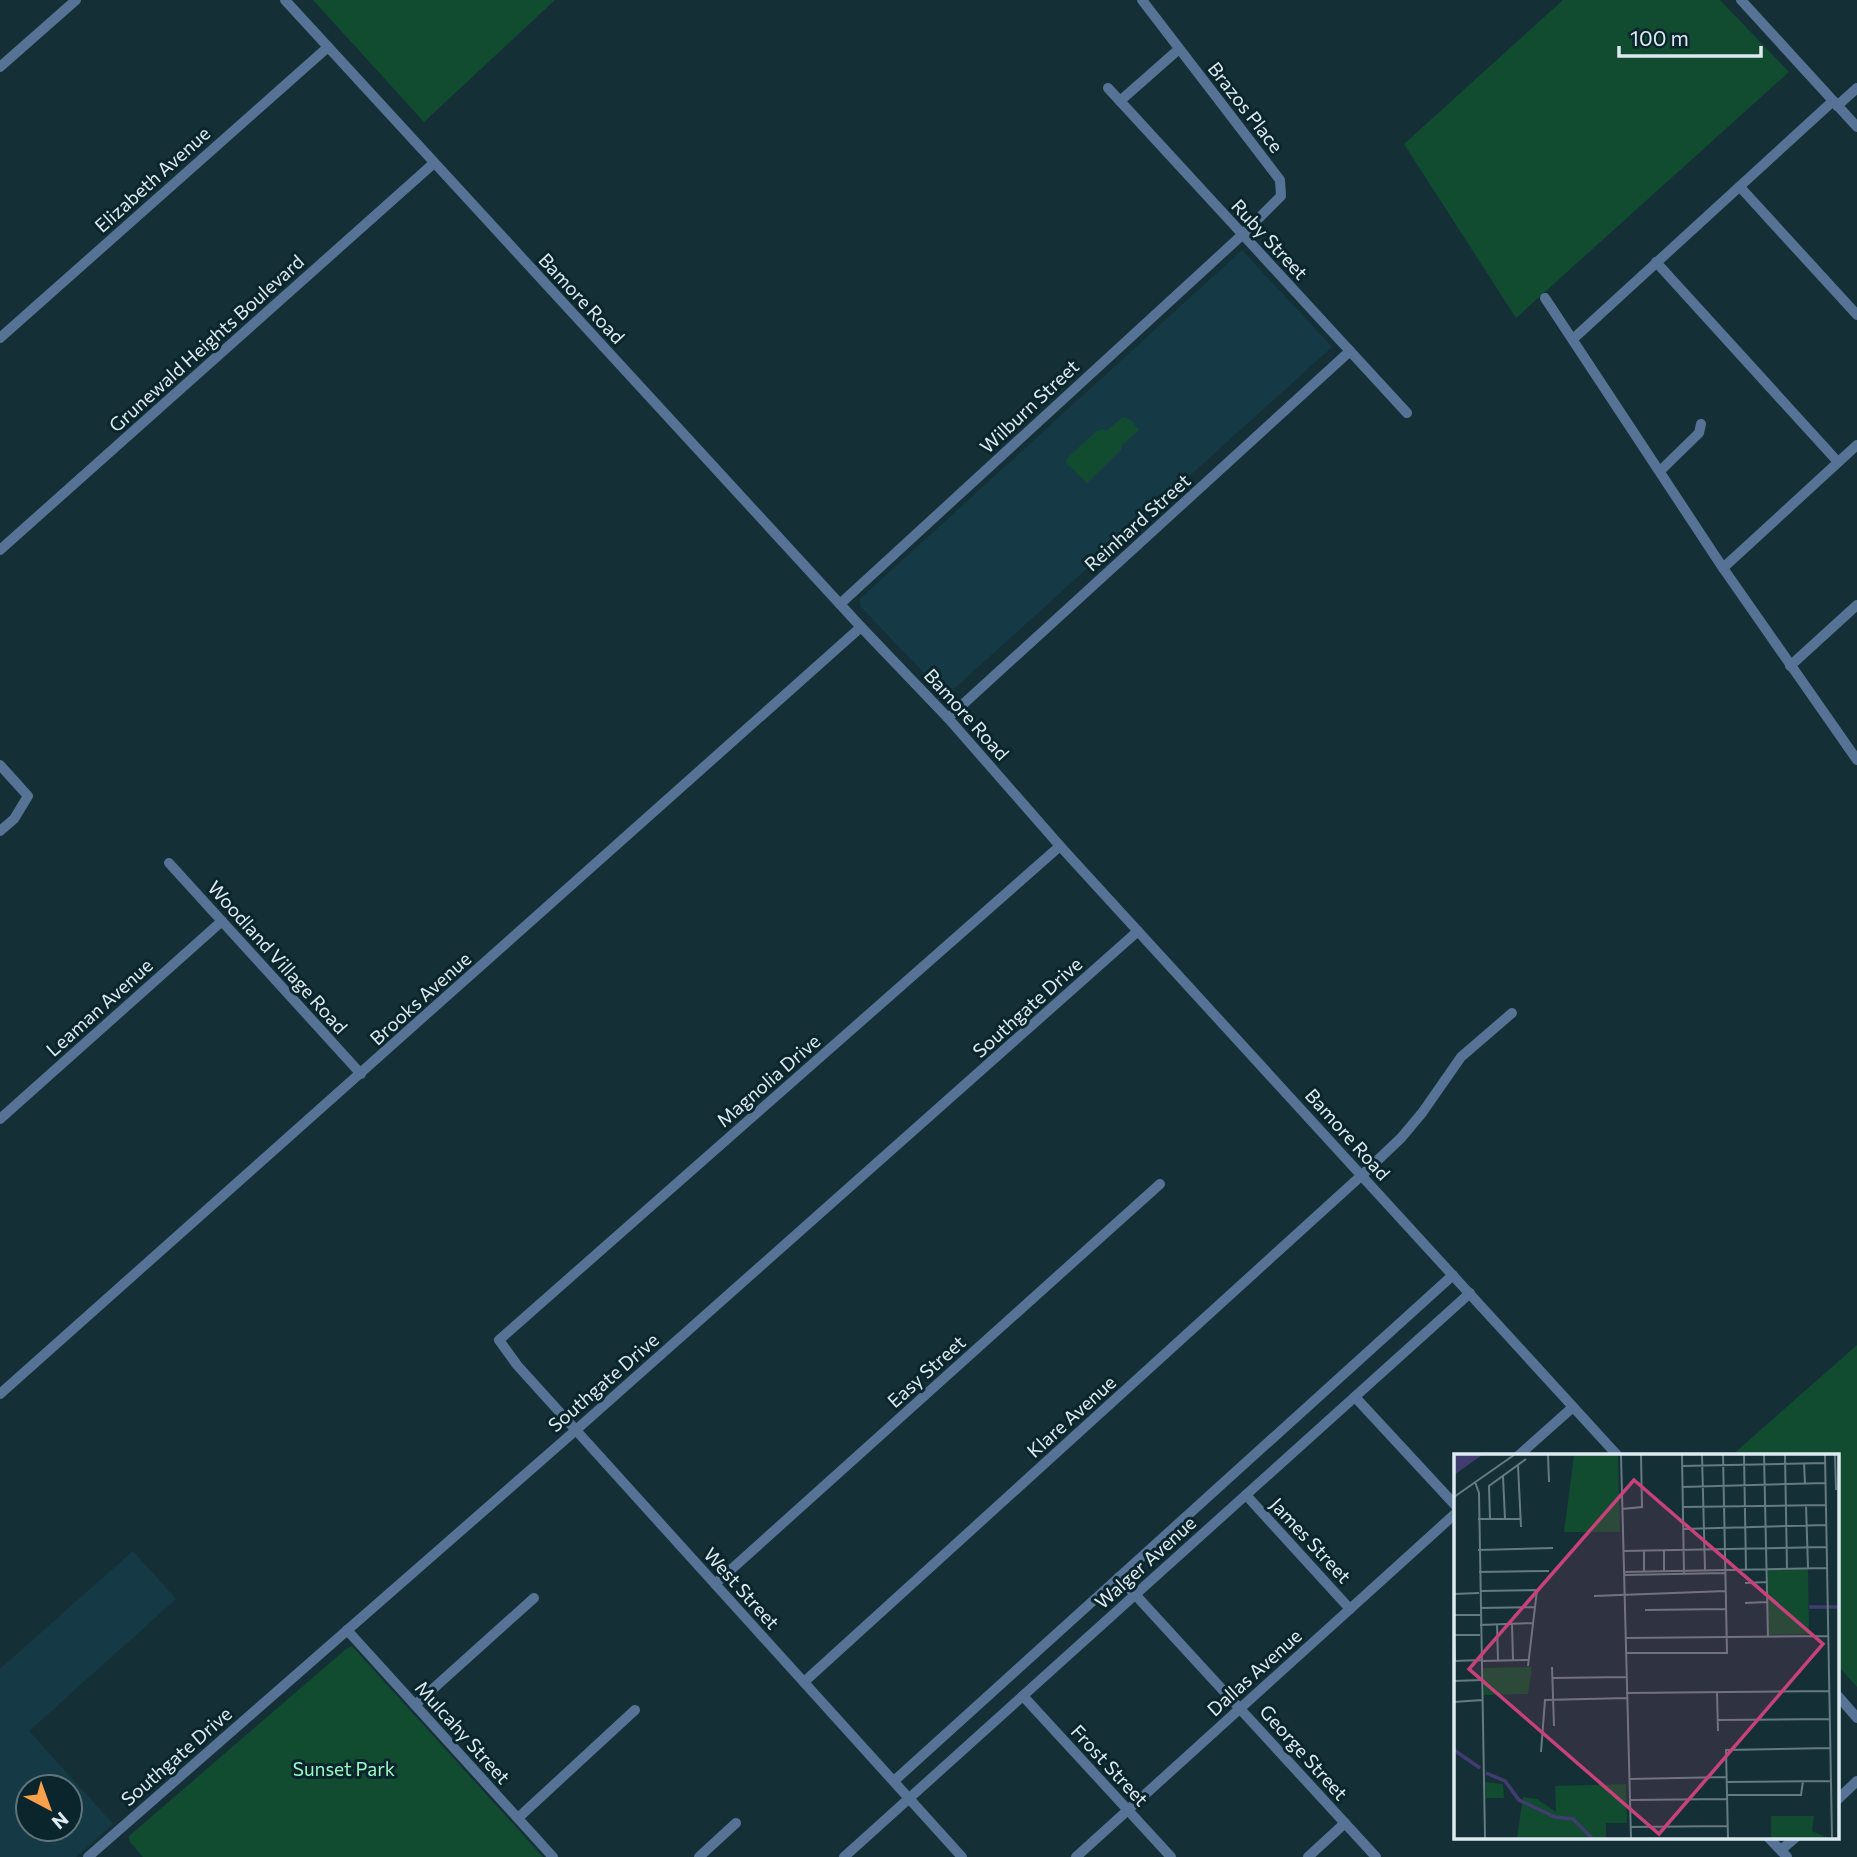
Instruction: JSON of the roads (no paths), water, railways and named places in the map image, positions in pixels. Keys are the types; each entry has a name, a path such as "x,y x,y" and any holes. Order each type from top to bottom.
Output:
{"street":[{"path":"0,67 76,0"},
{"name":"Bamore Road","path":"285,0 947,718 1060,846 1616,1454"},
{"name":"Brazos Place","path":"1142,0 1280,180 1281,196 1242,235"},
{"path":"1741,0 1857,127"},
{"name":"Elizabeth Avenue","path":"0,338 328,47"},
{"path":"1120,101 1179,49"},
{"name":"Ruby Street","path":"1108,88 1407,413"},
{"path":"1573,339 1835,103 1857,88"},
{"name":"Grunewald Heights Boulevard","path":"0,550 435,163"},
{"path":"1740,187 1857,315"},
{"name":"Wilburn Street","path":"840,604 1242,235"},
{"path":"1656,262 1838,462"},
{"path":"1545,298 1723,568 1857,760"},
{"name":"Reinhard Street","path":"947,718 1350,351"},
{"path":"1660,471 1699,433 1701,424"},
{"path":"1723,568 1857,445"},
{"path":"1790,666 1857,605"},
{"name":"Brooks Avenue","path":"0,1394 862,627"},
{"path":"0,765 28,796 14,819 0,831"},
{"name":"Magnolia Drive","path":"499,1340 1060,846"},
{"name":"Woodland Village Road","path":"169,863 361,1074"},
{"name":"Leaman Avenue","path":"0,1119 222,921"},
{"name":"Southgate Drive","path":"88,1857 576,1430 1138,931"},
{"name":"Klare Avenue","path":"804,1682 1362,1175 1401,1138 1422,1113 1461,1057 1512,1013"},
{"name":"Easy Street","path":"715,1584 1160,1184"},
{"name":"Walger Avenue","path":"894,1781 1453,1275"},
{"name":"Walger Avenue","path":"844,1857 1469,1293"},
{"name":"West Street","path":"499,1340 517,1365 962,1857"},
{"path":"1355,1397 1454,1504"},
{"path":"1520,1454 1573,1407"},
{"name":"James Street","path":"1246,1495 1350,1609"},
{"name":"Dallas Avenue","path":"1076,1857 1454,1515"},
{"name":"George Street","path":"1119,1577 1376,1857"},
{"path":"415,1705 534,1598"},
{"name":"Mulcahy Street","path":"347,1630 553,1857"},
{"name":"Frost Street","path":"1023,1696 1171,1857"},
{"path":"1840,1698 1857,1718"},
{"path":"517,1818 635,1710"},
{"path":"1840,1797 1857,1781"},
{"path":"699,1857 736,1823"},
{"path":"1308,1857 1345,1823"},
{"path":"1771,1840 1784,1854"}],"park label":[{"name":"Sunset Park","path":"344,1768"}]}
